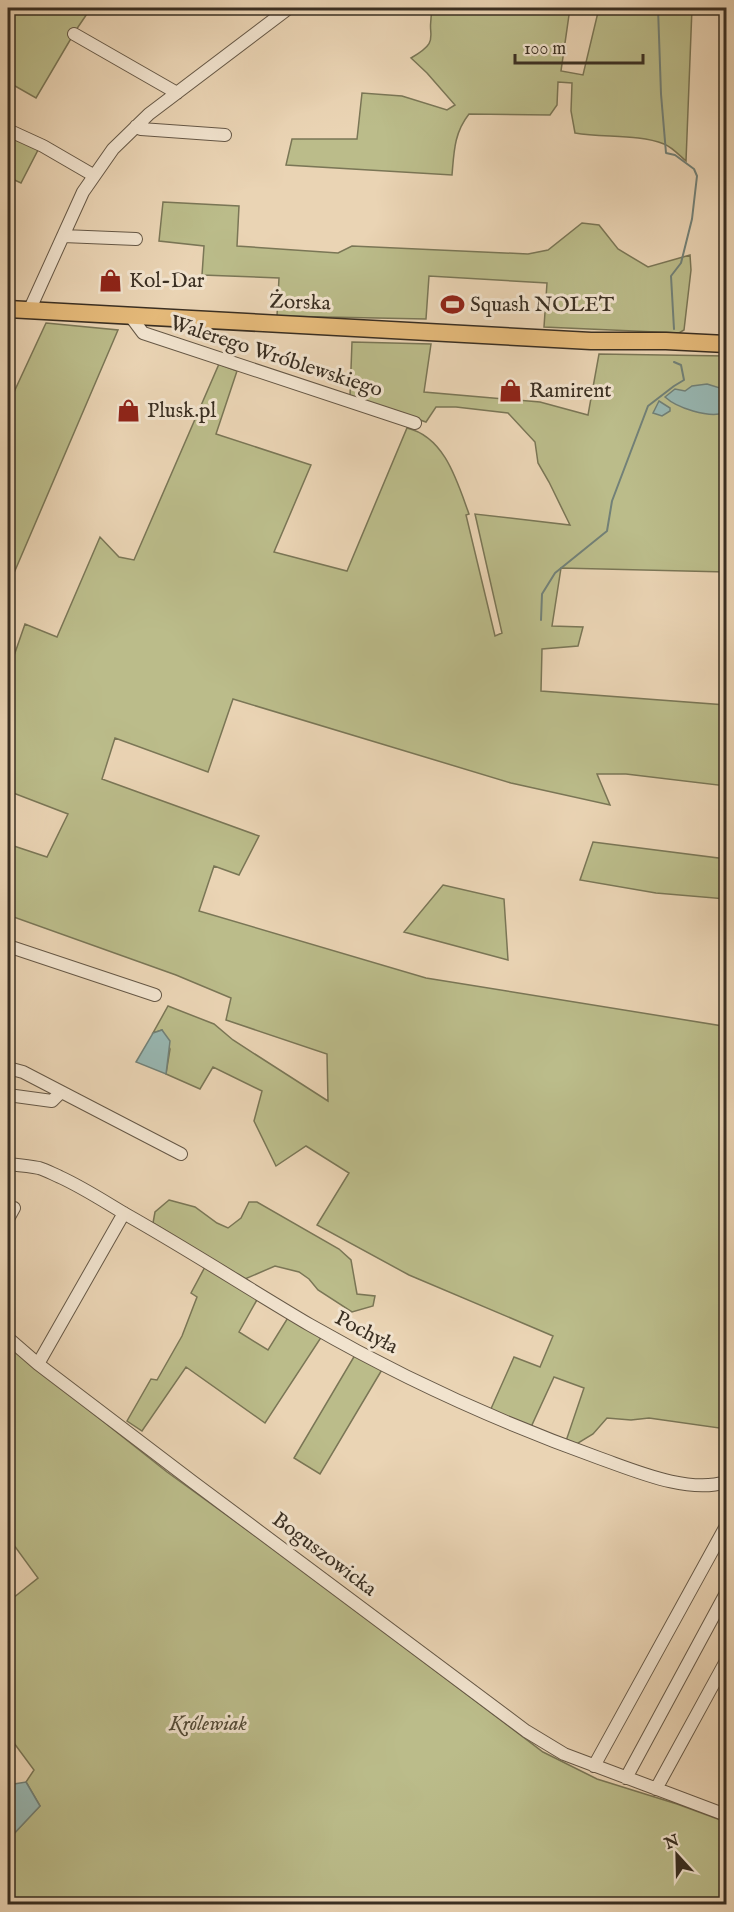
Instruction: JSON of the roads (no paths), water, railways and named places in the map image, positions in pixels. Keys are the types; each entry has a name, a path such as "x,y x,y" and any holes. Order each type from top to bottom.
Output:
{"main road":[{"name":"Żorska","path":"8,309 591,341 726,344"},
{"name":"Żorska","path":"591,341 624,348 726,350"}],"street":[{"path":"29,311 83,192 113,149 136,126 177,93 289,8"},
{"path":"74,34 177,93"},
{"path":"136,126 141,129 225,135"},
{"path":"8,130 93,175"},
{"path":"63,236 135,239"},
{"name":"Walerego Wróblewskiego","path":"131,317 143,333 415,423"},
{"path":"8,946 155,995"},
{"path":"8,1068 23,1072 181,1154"},
{"path":"8,1095 52,1101 61,1092"},
{"name":"Pochyła","path":"8,1164 41,1168 82,1187 179,1243 310,1324 378,1362 451,1398 557,1442 647,1475 692,1485 718,1485 726,1482"},
{"path":"8,1220 14,1208"},
{"path":"38,1364 124,1213"},
{"name":"Boguszowicka","path":"8,1338 38,1364 193,1482 526,1731 564,1754 726,1815"},
{"path":"594,1766 726,1526"},
{"path":"626,1778 726,1593"},
{"path":"656,1789 726,1661"}],"water":[{"path":"707,384 720,388 724,413 710,414 693,411 665,397 675,389 685,391 692,386"},
{"path":"659,401 670,408 670,411 662,416 653,413"},
{"path":"162,1030 170,1041 166,1074 136,1062 153,1033"},
{"path":"26,1782 40,1806 8,1840 8,1785"}],"waterway":[{"path":"658,8 666,153 675,155 694,169 697,176 692,219 681,263 671,276 674,329"},
{"path":"541,620 542,594 555,573 607,531 612,501 648,406 684,380 681,365 674,362"}],"place":[{"name":"Kol-Dar","path":"111,281"},
{"name":"Squash NOLET","path":"452,305"},
{"name":"Ramirent","path":"511,391"},
{"name":"Plusk.pl","path":"129,411"}],"park label":[{"name":"Królewiak","path":"208,1724"}]}
